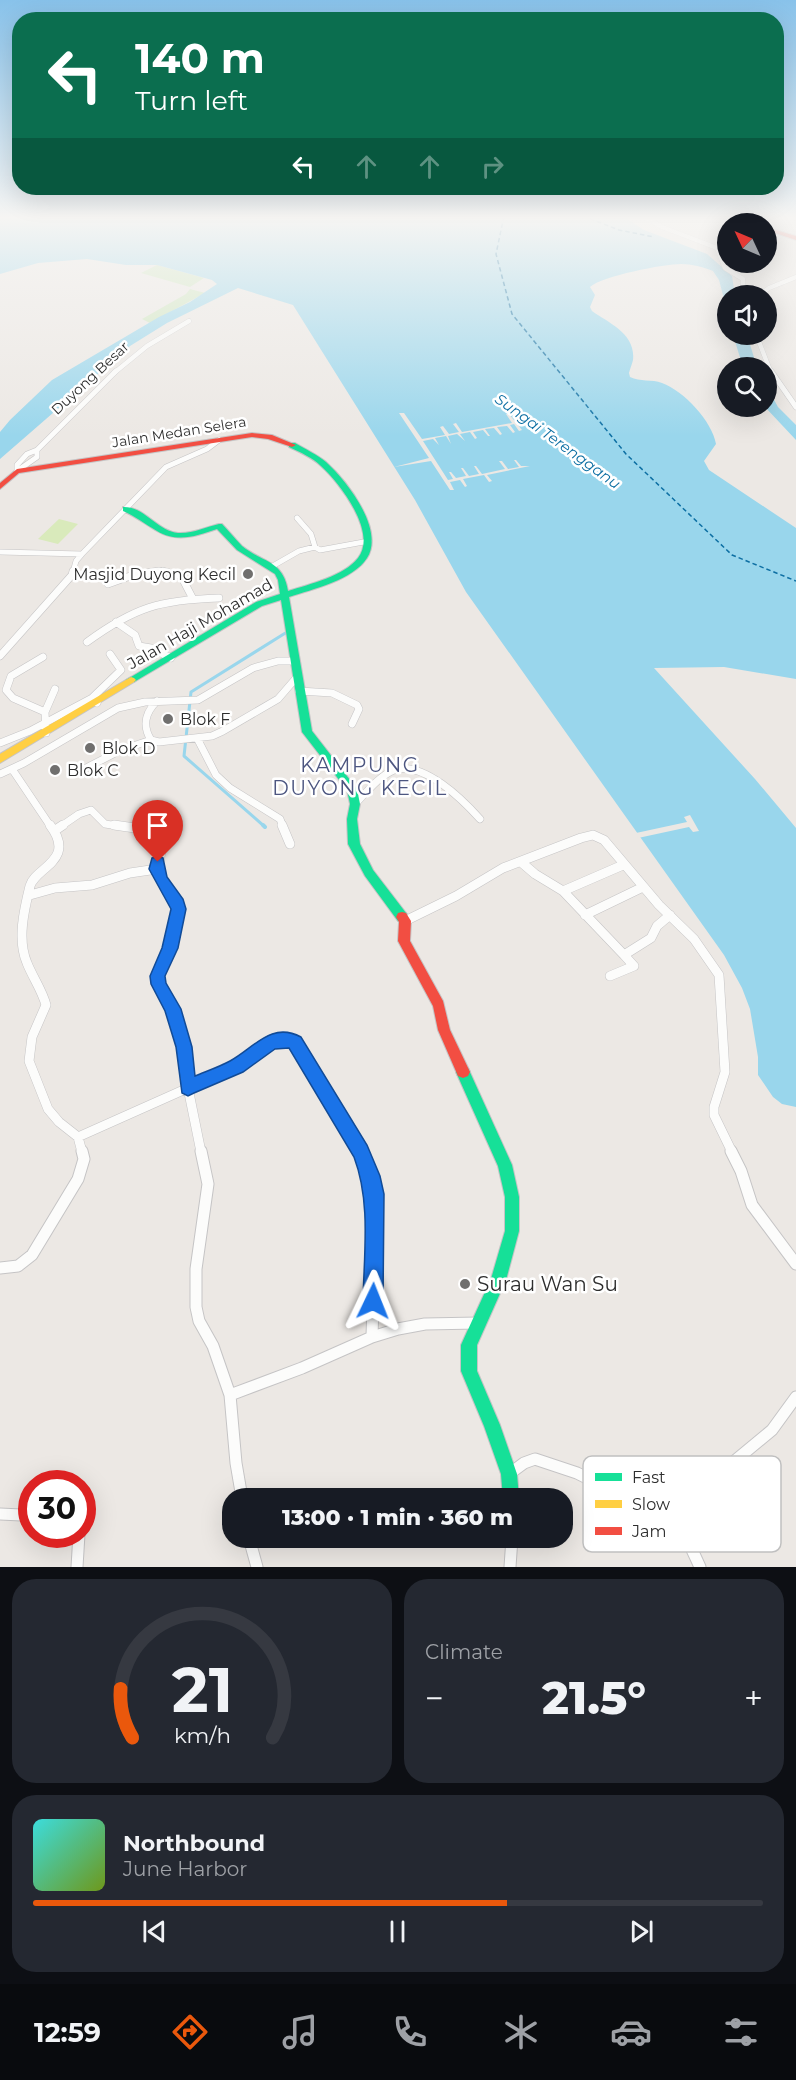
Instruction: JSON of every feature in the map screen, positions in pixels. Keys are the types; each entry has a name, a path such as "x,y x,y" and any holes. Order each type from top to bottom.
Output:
{"street":[{"name":"Duyong Besar","path":"0,487 37,457 37,450 143,347 166,331 189,321"},
{"path":"760,345 773,377 796,407"},
{"name":"Jalan Medan Selera","path":"17,471 73,465 219,440 266,435 317,459 330,470 353,501 364,522 369,541"},
{"path":"0,656 72,575 76,561 82,554 174,461 208,450 219,440"},
{"name":"Jalan Haji Mohamad","path":"0,759 45,728 171,658 259,604 285,596 278,572 240,548 219,526 192,534 165,532 143,516 126,509"},
{"path":"297,518 311,534 315,547"},
{"path":"271,567 300,551 315,547 324,551 369,541"},
{"path":"369,541 364,556 351,568 303,591 285,596 294,661 309,737 352,789 355,804 352,832 357,853 405,921 404,941 439,1005 444,1030 505,1165 512,1197 512,1232 498,1280 469,1345 469,1371 492,1425 509,1474 510,1488"},
{"path":"0,552 82,554"},
{"path":"108,584 134,573 176,574 182,578 193,599"},
{"path":"87,642 116,622 143,608 193,599 219,598"},
{"path":"116,622 135,635 139,646 151,648 171,658"},
{"path":"94,700 121,670 110,654"},
{"path":"43,657 11,676 6,690 13,698 45,712"},
{"path":"0,774 102,716 132,704 190,701 253,668 272,662 294,661"},
{"path":"86,768 121,750 152,740 159,742 195,739 223,731 270,705 283,694 297,676"},
{"path":"0,743 45,728 45,712 55,689"},
{"path":"299,691 332,693 357,705 360,709 352,724"},
{"path":"152,740 147,734 144,719 148,710 157,701"},
{"path":"195,739 216,775 231,788 280,819 290,844"},
{"path":"0,1268 8,1270 25,1263 32,1255 78,1179 84,1159 78,1137 59,1122 48,1109 29,1061 32,1037 46,1005 26,962 21,940 31,883 57,855 57,840 54,831 12,769"},
{"path":"355,804 388,774 403,769 426,776 446,787 480,819"},
{"path":"54,831 79,814 90,810 105,824 111,826 161,833 164,842 157,869 178,909 170,948 158,976 159,984 173,1009 184,1047 188,1088 208,1184 196,1269 196,1307 200,1321 213,1346 230,1395 240,1488"},
{"path":"405,921 456,896 503,868 592,836 604,840 623,865 694,939 719,975 725,1072 714,1107 714,1115 741,1171 752,1205 796,1264"},
{"path":"521,862 535,874 563,891 634,966 610,976"},
{"path":"563,891 623,865"},
{"path":"30,895 55,888 92,885 130,873 157,869"},
{"path":"585,915 643,887"},
{"path":"624,955 651,938 657,926 670,915"},
{"path":"78,1137 113,1119 237,1066 271,1042 288,1039 295,1042 361,1151 370,1176 374,1194 372,1337"},
{"path":"230,1395 302,1368 372,1337 424,1324 478,1323"},
{"path":"741,1456 772,1430 796,1397"},
{"path":"509,1474 524,1463 535,1459 583,1476"},
{"path":"0,1514 18,1515"},
{"path":"77,1567 78,1548"},
{"path":"252,1548 257,1567"},
{"path":"510,1567 512,1548"},
{"path":"693,1552 700,1567"}],"green space":[{"path":"190,289 205,293 150,323 142,319 186,294"},
{"path":"59,519 78,524 58,544 38,539"}],"water":[{"path":"209,289 236,289 167,323 130,346 0,459 0,432 52,380 159,317 190,302"},
{"name":"Sungai Terengganu","path":"242,289 591,289 595,295 590,307 592,311 620,330 630,343 633,360 630,377 658,382 670,387 696,408 709,426 716,444 704,461 709,470 796,528 796,679 724,667 654,668 755,779 796,828 796,1107 782,1104 773,1097 758,1075 758,1057 750,1009 742,988 724,955 466,592 415,500 293,305"},
{"path":"736,345 750,345 754,357 740,357"},
{"path":"777,405 796,425 796,440 774,417 777,417"}],"pier":[{"path":"399,413 404,413 422,439 445,435 440,427 443,426 449,434 459,432 453,424 456,423 462,432 512,423 506,414 509,414 522,430 519,431 514,424 510,425 515,432 513,433 507,426 497,427 502,434 500,435 494,428 485,429 490,436 483,430 473,432 477,438 475,439 470,432 460,434 465,441 457,434 448,436 451,444 446,436 435,438 439,445 433,439 423,441 448,480 453,479 449,472 456,478 466,476 461,468 469,476 479,474 474,466 482,474 505,469 499,461 502,461 508,469 519,467 514,460 521,466 530,466 487,475 492,481 489,482 484,475 463,479 467,486 465,487 460,480 450,482 454,490 450,490 431,461 394,467 429,458"},
{"path":"690,815 699,831 693,832 689,827 638,838 636,833 687,822 684,817"}],"waterway":[{"path":"263,825 265,827 184,756 191,692 287,632"}],"ferry route":[{"path":"505,289 512,314 626,454 732,555 796,581"}],"traffic: fast":[{"path":"131,680 259,604 329,581 354,567 363,558 368,547 368,535 364,521 349,493 323,463 292,445"},
{"path":"126,509 170,534 191,534 219,526 240,548 278,572 282,580 307,732 352,789 355,804 352,819 354,844 369,873 402,917"},
{"path":"463,1072 505,1165 512,1197 512,1231 498,1280 469,1345 469,1371 492,1425 509,1474 510,1488"}],"traffic: slow":[{"path":"0,759 131,680"}],"traffic: jam":[{"path":"0,487 17,471 252,435 269,437 292,445"},
{"path":"402,917 405,921 404,941 439,1005 444,1030 463,1072"}],"place":[{"name":"Masjid Duyong Kecil","path":"248,574"},
{"name":"Blok F","path":"168,719"},
{"name":"Blok D","path":"90,748"},
{"name":"Blok C","path":"55,770"},
{"name":"Surau Wan Su","path":"465,1284"}],"district":[{"name":"KAMPUNG DUYONG KECIL","path":"360,776"}],"route":[{"path":"158,862 157,869 161,880 178,909 178,918 170,948 160,966 159,984 173,1009 184,1047 188,1088 237,1066 271,1042 288,1039 295,1042 366,1161 374,1194 373,1301"}]}
